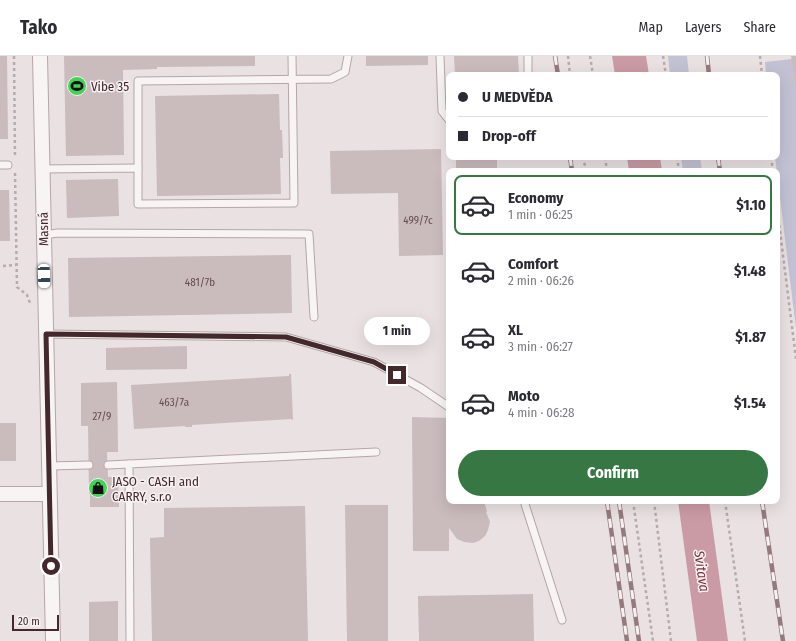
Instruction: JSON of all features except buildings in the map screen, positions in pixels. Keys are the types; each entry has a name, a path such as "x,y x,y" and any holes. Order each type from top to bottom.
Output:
{"street":[{"name":"Masná","path":"40,56 53,641"},
{"path":"0,494 49,494"}],"lane":[{"path":"292,56 292,80 294,203 138,204 138,81 292,80 331,79 345,72 348,56"},
{"path":"440,56 442,111 446,116"},
{"path":"528,56 528,72"},
{"path":"0,165 12,165"},
{"path":"42,169 138,168"},
{"path":"43,234 309,234 314,317"},
{"path":"46,334 286,337 374,362 421,388 446,405"},
{"path":"108,465 376,452"},
{"path":"129,464 130,641"},
{"path":"49,466 89,465"},
{"path":"525,504 562,620"}],"path":[{"path":"14,56 15,158"},
{"path":"568,56 570,72"},
{"path":"590,56 593,72"},
{"path":"663,56 666,72"},
{"path":"760,56 762,72"},
{"path":"12,165 17,287 27,295 32,310"},
{"path":"780,231 796,358"},
{"path":"3,266 16,265"},
{"path":"633,504 653,641"},
{"path":"654,504 671,641"},
{"path":"725,504 745,641"}],"shaded area":[{"path":"668,56 687,56 689,72 670,72"},
{"path":"792,59 796,86 796,329 780,198 780,168 776,168 775,160 780,160 780,72 766,72 765,62"},
{"path":"681,160 700,160 702,168 683,168"}],"water":[{"path":"612,56 646,56 649,72 615,72"},
{"path":"627,160 660,160 662,168 629,168"},
{"name":"Svitava","path":"678,504 709,504 728,641 697,641"}],"railway":[{"path":"555,56 558,72"},
{"path":"707,56 709,72"},
{"path":"570,160 572,168"},
{"path":"718,160 720,168"},
{"path":"607,504 627,641"},
{"path":"619,504 639,641"},
{"path":"762,504 783,641"}],"place":[{"name":"Vibe 35","path":"77,86"},
{"name":"JASO - CASH and CARRY, s.r.o","path":"98,488"}],"route":[{"path":"51,566 46,334 286,337 374,362 397,375"}]}
